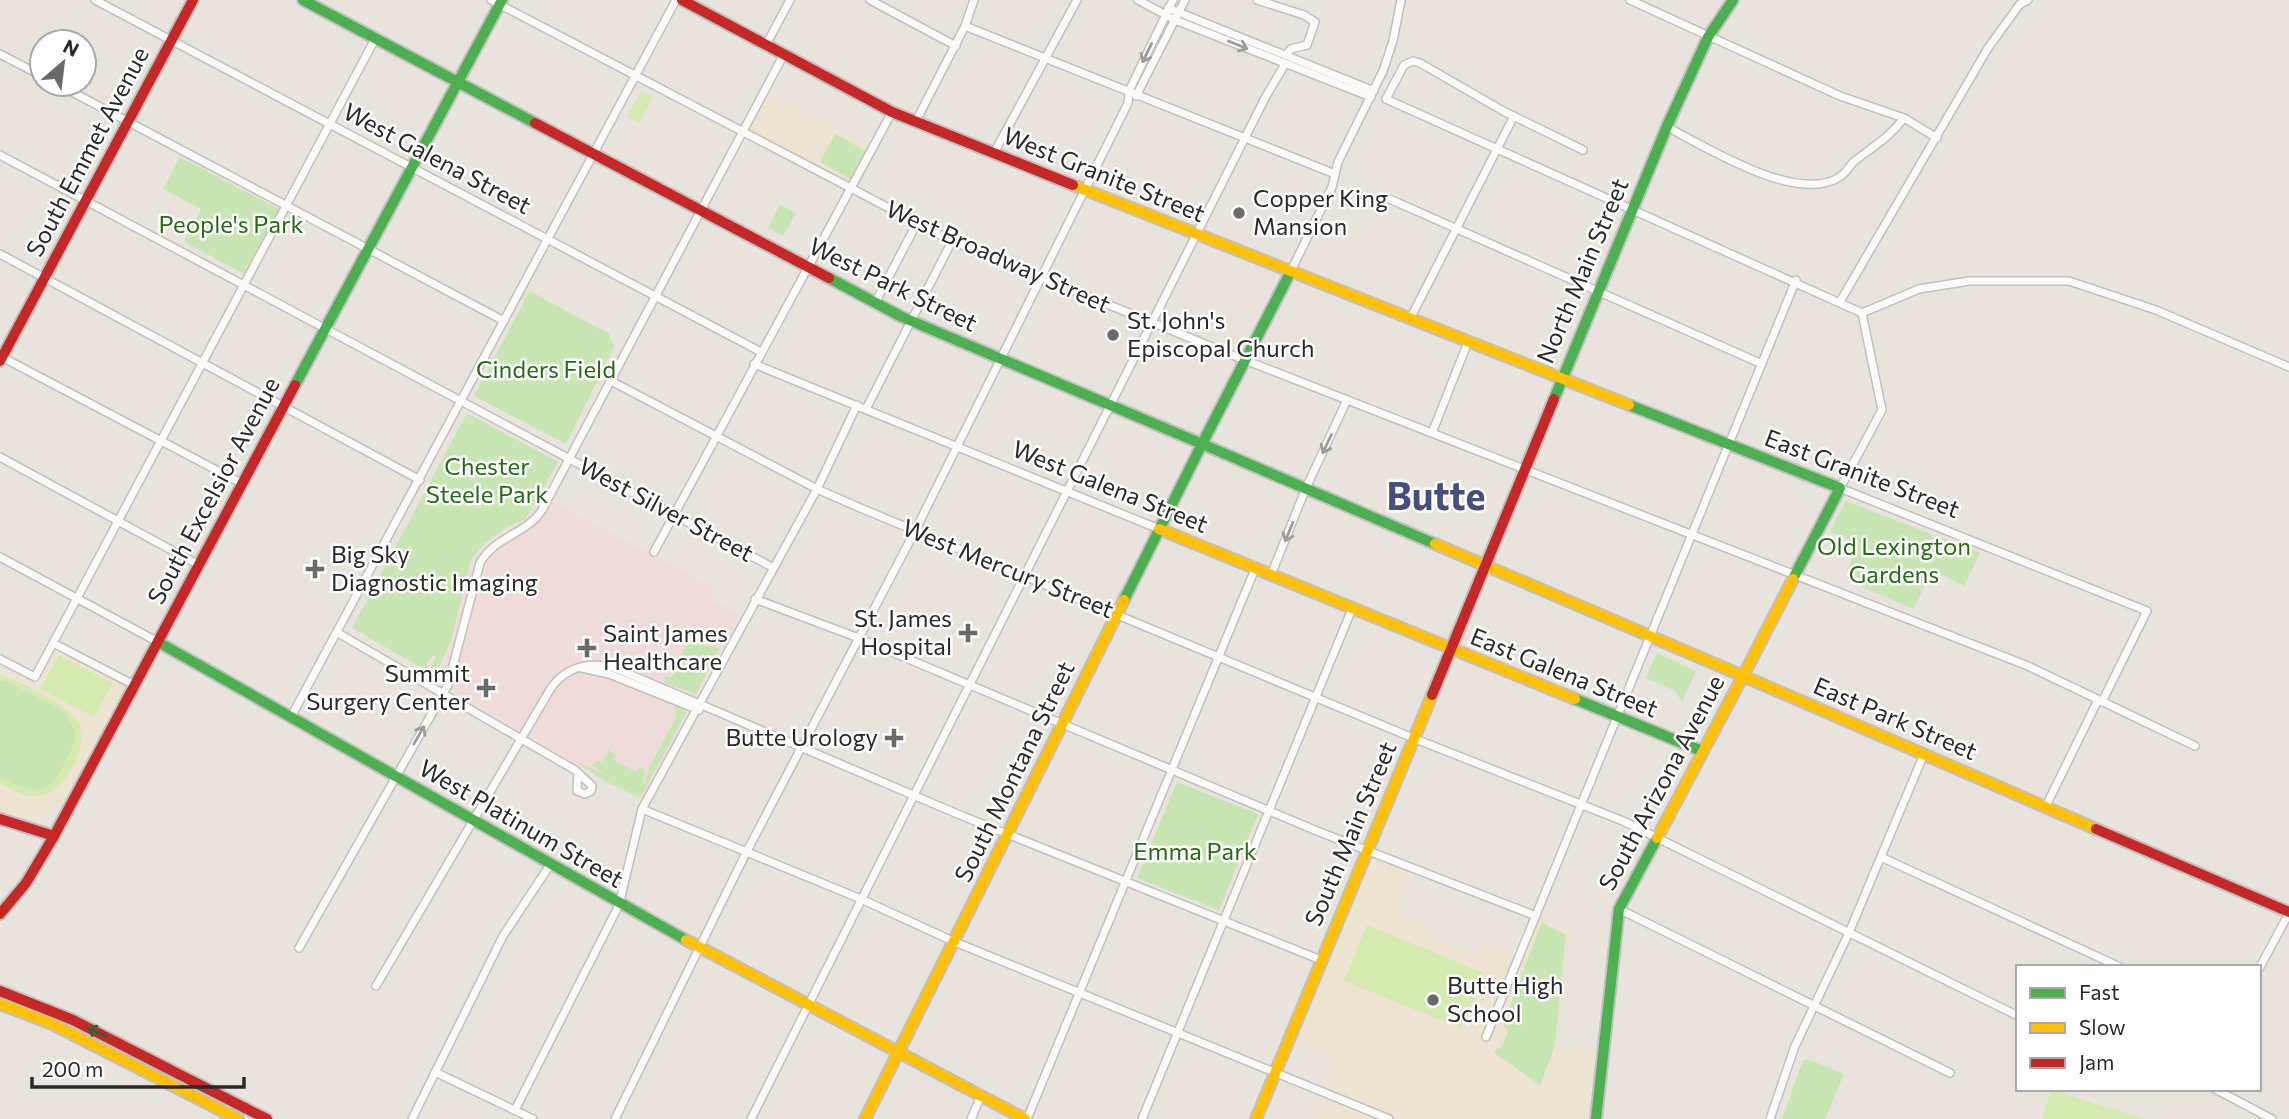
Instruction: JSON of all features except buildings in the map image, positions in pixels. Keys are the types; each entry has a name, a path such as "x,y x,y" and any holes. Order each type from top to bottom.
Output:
{"main road":[{"name":"South Emmet Avenue","path":"1,358 193,0"},
{"name":"West Granite Street","path":"682,0 892,112 1561,379"},
{"name":"North Main Street","path":"1485,565 1667,127 1708,37 1733,0"},
{"name":"West Park Street","path":"307,1 591,155 911,322 1485,565"},
{"name":"South Excelsior Avenue","path":"0,914 26,883 136,686 241,483 498,2"},
{"name":"South Montana Street","path":"864,1119 900,1053 1202,444 1290,273"},
{"name":"East Granite Street","path":"1561,379 1840,488"},
{"name":"South Arizona Avenue","path":"1596,1119 1619,909 1840,488"},
{"name":"West Galena Street","path":"1159,530 1450,649"},
{"name":"East Park Street","path":"1485,565 2289,912"},
{"name":"South Main Street","path":"1256,1119 1485,565"},
{"name":"West Platinum Street","path":"158,642 699,949 1026,1119"},
{"name":"East Galena Street","path":"1450,649 1702,751"},
{"path":"0,819 54,836"},
{"path":"0,991 73,1020 242,1115"},
{"path":"0,1004 52,1024 242,1115 267,1119"}],"street":[{"name":"West Galena Street","path":"95,0 761,352"},
{"path":"291,717 676,0"},
{"path":"766,45 790,0"},
{"path":"870,0 956,46"},
{"path":"916,121 956,46 974,0"},
{"path":"995,153 1077,0"},
{"path":"1138,0 1373,94"},
{"path":"1128,103 1129,91 1174,0"},
{"path":"615,1119 856,637 915,531 1083,189 1128,103 1138,94 1185,0"},
{"path":"751,1119 1285,59 1291,49 1307,45 1315,20 1257,0"},
{"path":"1277,8 1281,0"},
{"path":"1290,273 1373,94 1394,41 1401,0"},
{"path":"1630,0 1840,96 1904,118 1937,138"},
{"path":"1650,10 1657,0"},
{"path":"1841,300 1988,48 2020,4 2028,0"},
{"name":"West Broadway Street","path":"498,2 916,225 952,241 1246,360 2028,666 2195,746"},
{"path":"965,26 1335,174"},
{"path":"0,659 34,677 374,39"},
{"path":"0,54 28,69"},
{"path":"299,948 443,693 461,644 480,563 488,551 510,534 534,523 784,54"},
{"path":"1583,150 1514,117 1420,63 1408,62 1401,68 1386,99 1841,300 1862,313 1882,410 1840,488"},
{"path":"83,98 504,321"},
{"path":"654,552 892,112"},
{"path":"1410,319 1514,117"},
{"path":"1667,127 1765,176 1783,182 1815,183 1841,177 1853,162 1884,142 1904,118"},
{"name":"West Silver Street","path":"0,155 772,567 755,599 856,637 969,687 1536,916"},
{"path":"1385,197 1762,364"},
{"path":"875,303 916,225"},
{"path":"866,409 952,241"},
{"path":"0,254 420,480"},
{"path":"1486,1037 1796,280"},
{"path":"1862,313 1919,289 1969,281 2069,281 2156,310 2289,367"},
{"path":"1432,433 1468,342"},
{"path":"1,358 241,483"},
{"name":"West Galena Street","path":"754,364 1159,530"},
{"name":"West Mercury Street","path":"611,381 817,489 1316,698 1583,804 1656,836 1848,935 2016,1015"},
{"path":"1271,575 1306,488 1348,400"},
{"path":"772,567 817,489 857,405"},
{"path":"0,457 199,565"},
{"name":"East Granite Street","path":"1840,488 2147,611 2100,701"},
{"name":"West Platinum Street","path":"0,557 158,642"},
{"path":"1026,1119 1255,569"},
{"path":"515,1110 619,905 642,809 755,599"},
{"path":"1142,1119 1352,609"},
{"path":"338,633 523,738 578,773"},
{"path":"53,643 136,686"},
{"path":"376,986 555,683 581,667 609,674 698,706 1321,960"},
{"path":"2046,806 2100,701"},
{"path":"1769,1119 1779,1086 1814,1003 1848,935 1924,754"},
{"path":"642,809 861,899 955,942 1389,1119"},
{"path":"1881,857 2116,965"},
{"path":"412,1119 503,936 550,865"},
{"path":"1619,909 1814,1003 1950,1073"},
{"path":"2261,965 2289,912"},
{"path":"435,1073 533,1119"},
{"path":"2220,1091 2272,1119"},
{"path":"971,1119 981,1096"}],"shaded area":[{"path":"763,93 872,150 850,190 741,132"},
{"name":"Saint James Healthcare","path":"542,496 715,588 710,599 739,614 642,799 604,781 435,679 453,642 468,574 477,555 509,529 527,521"},
{"path":"57,651 128,688 71,796 38,817 15,818 0,813 0,667 37,687"},
{"name":"Butte High School","path":"1367,851 1413,869 1395,914 1432,931 1431,936 1476,955 1481,942 1519,957 1536,916 1572,933 1555,1046 1595,1049 1587,1119 1310,1119 1334,1058 1288,1040"}],"green space":[{"path":"641,91 653,96 639,123 627,117"},
{"path":"835,134 866,151 851,179 820,162"},
{"name":"People's Park","path":"180,157 279,209 245,274 184,242 201,209 163,189"},
{"path":"780,204 796,214 783,236 768,228"},
{"name":"Cinders Field","path":"530,291 609,334 614,347 566,444 474,396"},
{"name":"Chester Steele Park","path":"467,413 558,462 525,520 507,527 483,545 471,560 451,641 434,677 428,672 436,658 434,655 426,663 429,667 427,671 352,628"},
{"name":"Old Lexington Gardens","path":"1846,501 1980,553 1964,586 1933,570 1913,609 1853,583 1847,571 1858,544 1830,531"},
{"path":"668,621 698,637 705,645 720,648 696,694 664,683 666,676 672,677 689,636"},
{"path":"1657,653 1696,671 1682,702 1675,691 1646,678"},
{"path":"59,655 112,683 94,717 40,689"},
{"path":"0,675 30,687 54,701 78,722 81,744 78,756 65,779 46,793 35,796 21,794 0,783 0,777 29,789 44,788 58,776 75,741 76,732 64,712 7,681 0,681"},
{"path":"0,681 7,681 64,712 76,732 67,762 54,781 46,787 26,789 0,777"},
{"path":"675,704 684,708 686,713 640,798 603,780 574,760 608,776 592,766 595,761 603,761 613,741 610,751 616,754 614,760 636,772 640,767 645,770 645,785 648,769 676,718"},
{"name":"Emma Park","path":"1177,782 1258,814 1219,910 1137,878"},
{"path":"1542,922 1566,935 1555,1046 1540,1085 1493,1052 1502,1047 1508,1032 1503,1024"},
{"path":"1367,925 1484,973 1461,1028 1344,981"},
{"path":"1808,1059 1844,1074 1825,1119 1782,1119 1803,1060"},
{"path":"2051,1091 2054,1091 2145,1119 2042,1119"}],"traffic: fast":[{"path":"303,0 535,123"},
{"path":"295,385 502,0"},
{"path":"1554,399 1668,124 1708,37 1733,0"},
{"path":"829,278 902,317 1202,444 1290,273"},
{"path":"1629,405 1840,488 1793,579"},
{"path":"1124,600 1202,444 1435,544"},
{"path":"158,642 686,940"},
{"path":"1575,699 1702,751"},
{"path":"1596,1119 1619,909 1657,838"}],"traffic: slow":[{"path":"1073,185 1629,405"},
{"path":"1159,529 1575,699"},
{"path":"1435,544 1743,676 1657,838"},
{"path":"1793,579 1743,676 2096,829"},
{"path":"865,1119 1124,600"},
{"path":"1256,1119 1432,695"},
{"path":"686,940 1025,1119"},
{"path":"0,1004 52,1024 238,1119"}],"traffic: jam":[{"path":"0,361 193,0"},
{"path":"682,0 892,112 1073,185"},
{"path":"535,123 829,278"},
{"path":"0,914 26,883 54,836 295,385"},
{"path":"1432,695 1554,399"},
{"path":"0,819 54,836"},
{"path":"2096,829 2289,912"},
{"path":"0,991 73,1020 245,1108"},
{"path":"245,1108 267,1119"}],"place":[{"name":"Copper King Mansion","path":"1239,213"},
{"name":"St. John's Episcopal Church","path":"1113,335"},
{"name":"Big Sky Diagnostic Imaging","path":"315,569"},
{"name":"St. James Hospital","path":"968,633"},
{"name":"Saint James Healthcare","path":"587,648"},
{"name":"Summit Surgery Center","path":"486,688"},
{"name":"Butte Urology","path":"894,738"},
{"name":"Butte High School","path":"1433,1000"}],"district":[{"name":"Butte","path":"1436,497"}]}
